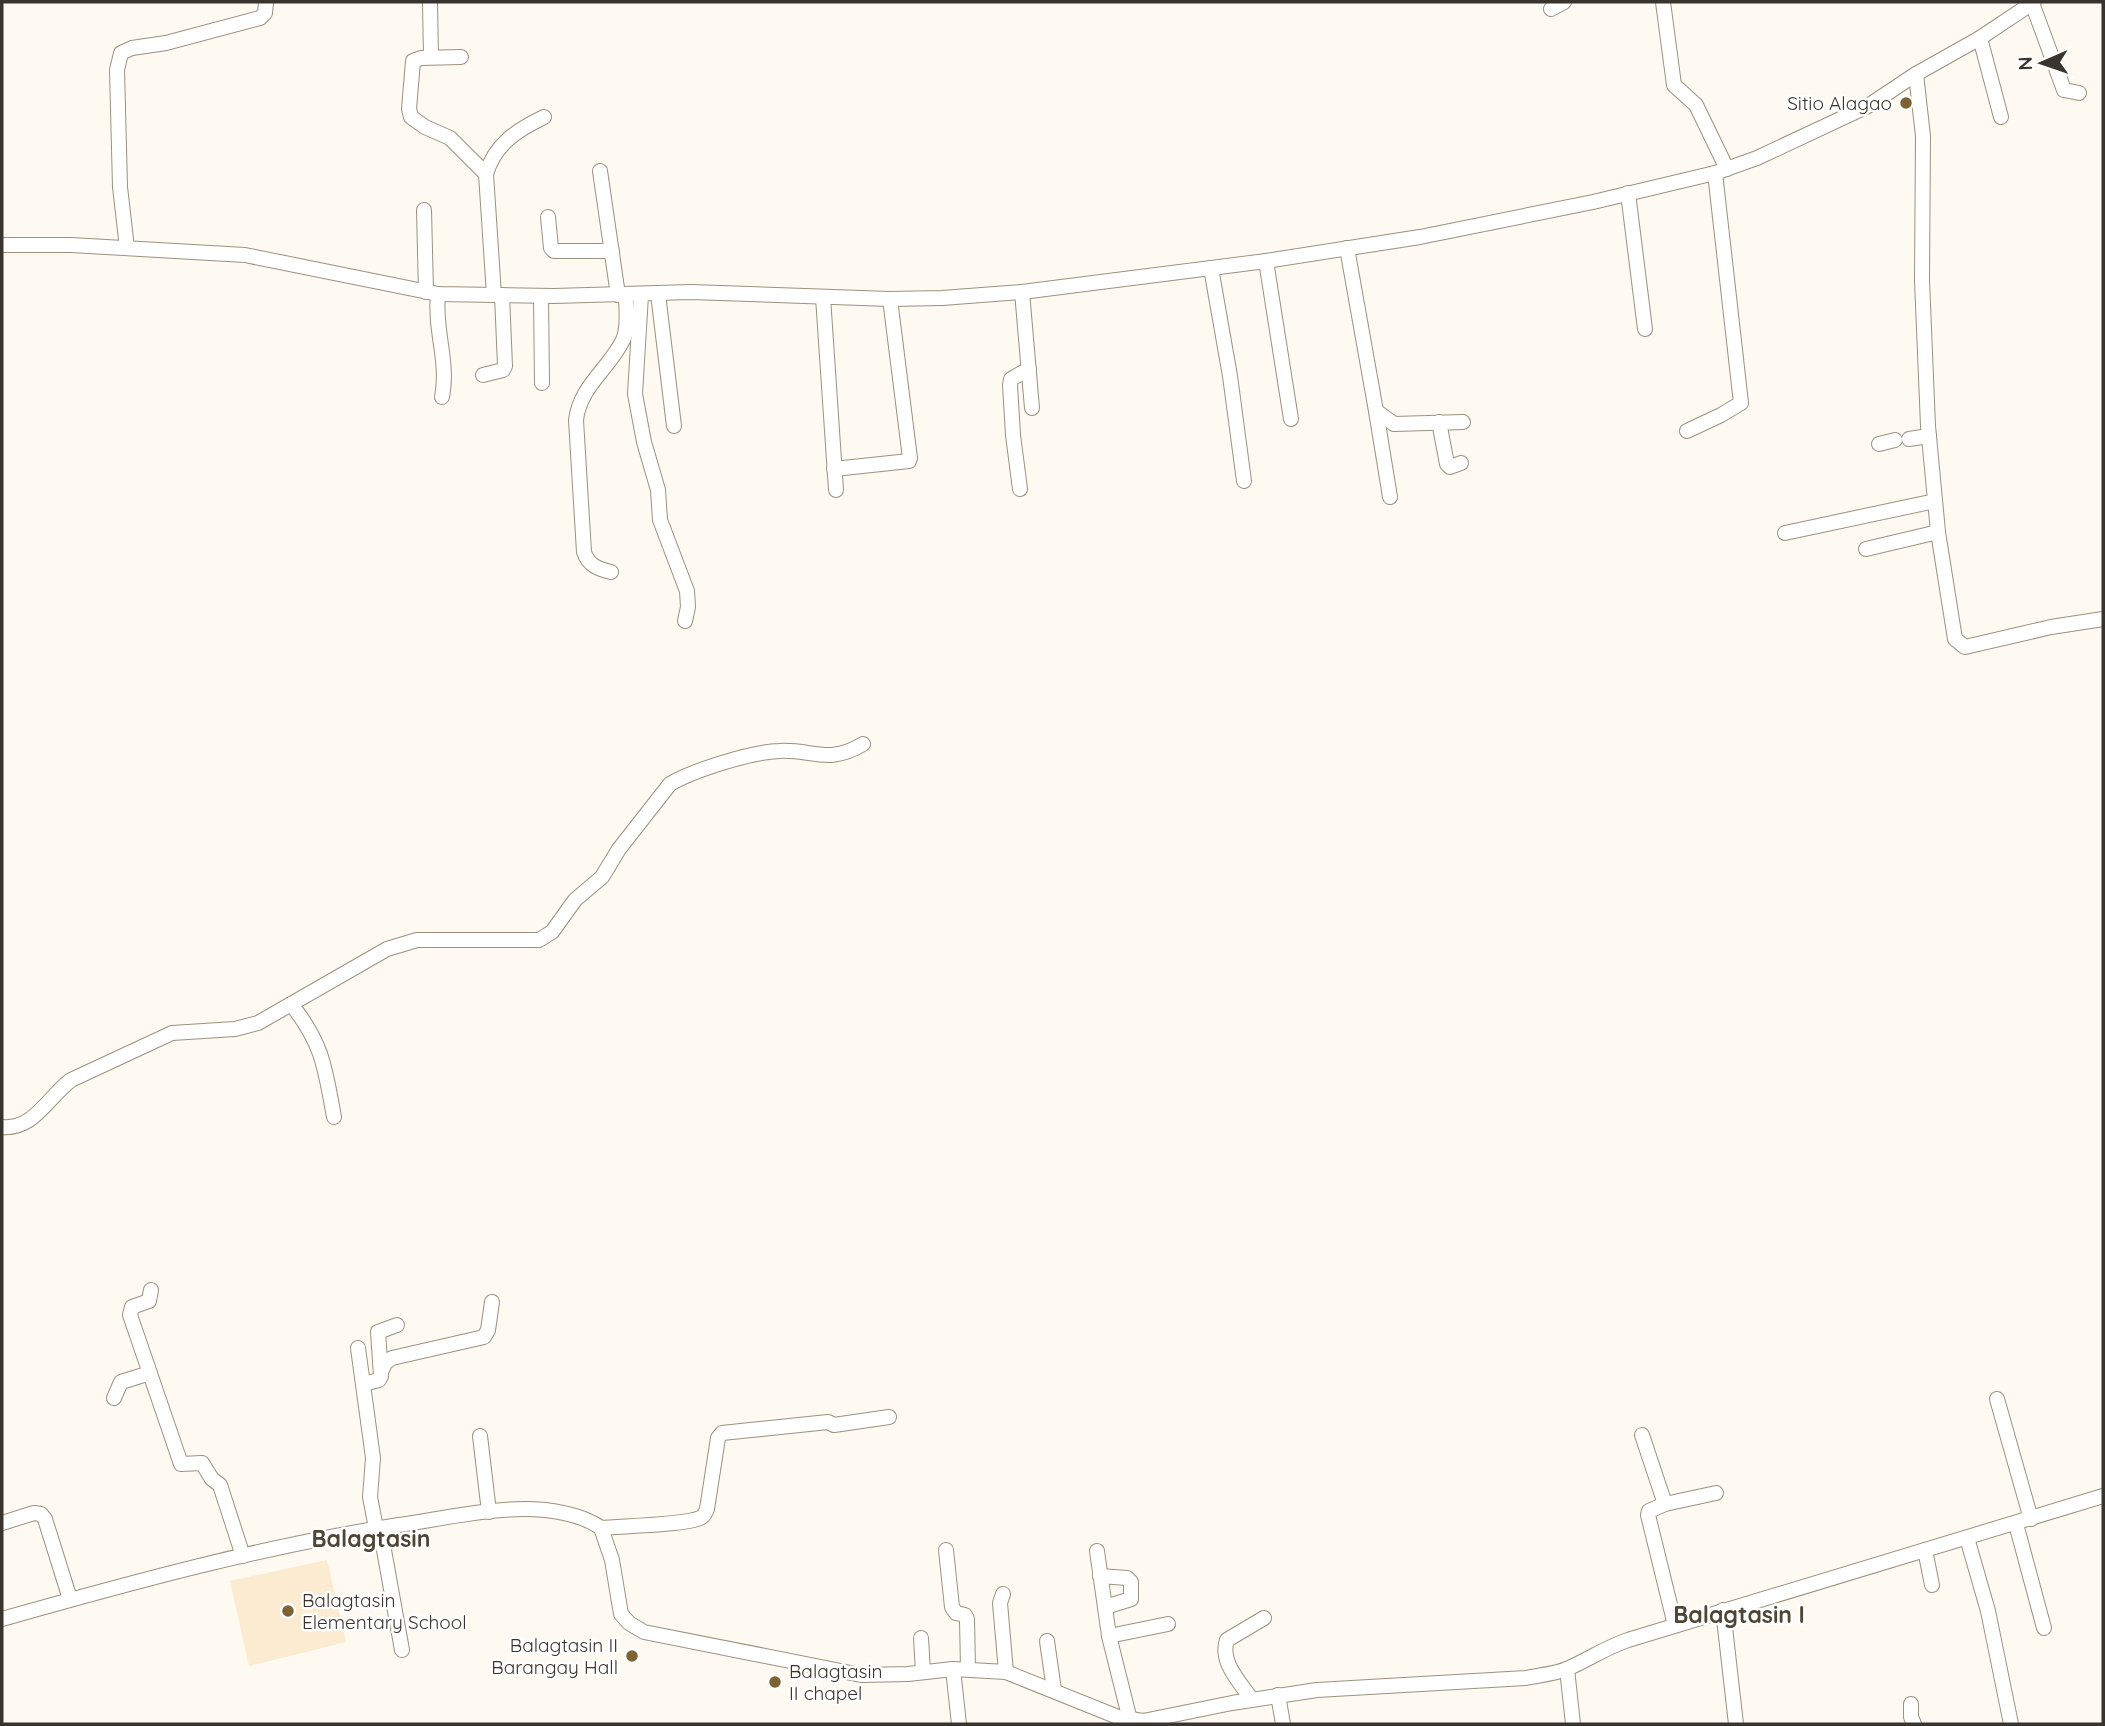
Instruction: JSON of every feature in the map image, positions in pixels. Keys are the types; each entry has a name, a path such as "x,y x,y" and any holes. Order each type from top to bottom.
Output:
{"street":[{"path":"127,248 120,187 117,69 121,53 132,48 166,43 260,18 265,13 266,2"},
{"path":"430,2 431,57"},
{"path":"1551,9 1564,2"},
{"path":"1662,2 1674,85 1696,104 1721,171 1741,403 1687,431"},
{"path":"2,245 127,248 244,255 432,293 541,296 691,292 823,298 942,298 1022,292 1266,261 1420,237 1721,171 1757,158 1868,106 1916,74 1980,38 2033,2 2064,90 2079,93"},
{"path":"1980,38 2001,117"},
{"path":"461,57 431,57 413,61 411,117 425,127 450,138 486,174"},
{"path":"1916,74 1923,135 1922,280 1928,436 1938,532 1955,639 1965,647 2103,619"},
{"path":"483,374 503,370 505,366 486,174 491,159 503,142 525,126 544,117"},
{"path":"600,172 612,251 629,295 635,394 644,442 658,490 660,520 688,599 685,621"},
{"path":"1628,193 1645,329"},
{"path":"424,210 432,293 445,366 442,397"},
{"path":"548,217 551,248 554,251 612,251"},
{"path":"1347,248 1390,497"},
{"path":"1266,261 1291,419"},
{"path":"1211,268 1230,376 1244,481"},
{"path":"1022,292 1032,408"},
{"path":"657,294 674,426"},
{"path":"611,572 599,570 587,560 584,552 576,420 577,408 585,391 624,338 629,295"},
{"path":"541,296 542,383"},
{"path":"823,298 835,490"},
{"path":"834,468 909,461 910,458 890,299"},
{"path":"1020,489 1010,385 1011,379 1029,369"},
{"path":"1376,411 1394,424 1463,422"},
{"path":"1440,422 1447,464 1450,467 1461,463"},
{"path":"1879,443 1928,436"},
{"path":"1785,533 1935,501"},
{"path":"1866,549 1938,532"},
{"path":"2,1127 17,1127 31,1120 57,1090 71,1080 172,1033 247,1027 403,942 539,940 552,932 575,900 602,877 619,849 670,784 736,760 768,752 782,750 824,756 849,752 863,744"},
{"path":"291,1004 315,1037 324,1065 334,1118"},
{"path":"151,1290 149,1301 132,1307 130,1315 181,1464 202,1463 212,1479 220,1485 243,1556"},
{"path":"363,1384 379,1380 385,1363 392,1358 484,1337 488,1330 492,1302"},
{"path":"382,1370 378,1332 397,1325"},
{"path":"358,1348 373,1458 370,1497 402,1650"},
{"path":"114,1398 121,1382 150,1373"},
{"path":"1997,1399 2031,1519"},
{"path":"2,1619 112,1587 326,1536 378,1528 525,1509 587,1520 601,1528 700,1518 707,1509 718,1438 722,1433 828,1422 834,1425 889,1417"},
{"path":"1642,1435 1665,1504"},
{"path":"480,1436 489,1512"},
{"path":"1675,1625 1649,1511 1665,1504 1716,1493"},
{"path":"601,1528 612,1560 621,1614 629,1623 644,1632 847,1674 878,1676 953,1669 1006,1672 1118,1717 1139,1722 1278,1695 1399,1684 1526,1678 1567,1669 1609,1646 2103,1496"},
{"path":"2,1523 34,1513 41,1514 46,1519 70,1600"},
{"path":"2016,1524 2044,1628"},
{"path":"1967,1538 1988,1611 2011,1724"},
{"path":"946,1550 952,1608 967,1619 968,1669"},
{"path":"1925,1550 1932,1585"},
{"path":"1097,1551 1109,1636 1139,1722"},
{"path":"1101,1576 1127,1577 1131,1582 1131,1600 1105,1607"},
{"path":"1003,1594 1000,1601 1006,1672"},
{"path":"1723,1610 1737,1724"},
{"path":"1252,1700 1228,1663 1225,1645 1227,1640 1264,1618"},
{"path":"1109,1636 1168,1624"},
{"path":"921,1638 923,1672"},
{"path":"1047,1641 1054,1690"},
{"path":"953,1669 959,1724"},
{"path":"1567,1669 1573,1724"},
{"path":"1278,1695 1283,1724"},
{"path":"1911,1704 1914,1724"}],"shaded area":[{"name":"Balagtasin Elementary School","path":"327,1560 346,1642 249,1666 230,1581"}],"place":[{"name":"Sitio Alagao","path":"1906,103"},
{"name":"Balagtasin Elementary School","path":"288,1611"},
{"name":"Balagtasin II Barangay Hall","path":"632,1656"},
{"name":"Balagtasin II chapel","path":"775,1682"}],"district":[{"name":"Balagtasin","path":"371,1539"},
{"name":"Balagtasin I","path":"1739,1615"}]}
